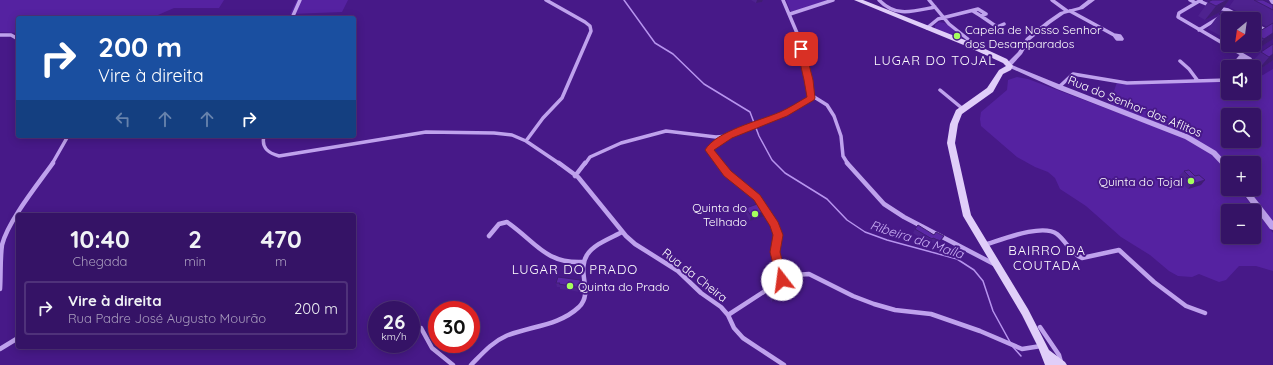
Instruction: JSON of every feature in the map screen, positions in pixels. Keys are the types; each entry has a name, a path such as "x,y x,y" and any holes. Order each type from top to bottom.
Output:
{"main road":[{"path":"857,0 981,50 1004,64 990,90 957,115 951,140 952,152 965,213 1013,292 1042,345 1057,365"}],"street":[{"path":"293,16 300,0"},
{"path":"526,141 543,118 562,98 591,31 589,25 584,21 558,9 546,0"},
{"path":"782,280 775,252 778,235 775,225 757,197 734,180 710,150 712,146 729,136 784,114 811,98 797,33 783,0"},
{"path":"790,14 833,0"},
{"path":"879,0 885,8 900,12 935,7"},
{"path":"929,0 950,24 981,50"},
{"path":"1052,0 1068,11 1114,35"},
{"path":"1004,64 1020,53 1030,38 1050,21 1068,11 1081,8 1092,0"},
{"path":"1190,0 1230,11"},
{"path":"1198,1 1180,12 1178,16 1184,22 1221,43"},
{"path":"927,28 935,20 978,9 986,14 981,16 997,27 1004,24"},
{"path":"1199,30 1230,11"},
{"path":"1211,22 1217,26"},
{"path":"1261,28 1273,34"},
{"path":"1261,33 1265,30"},
{"path":"0,35 16,38"},
{"path":"1237,52 1242,56 1237,60"},
{"path":"1180,62 1190,70 1198,81"},
{"name":"Rua do Senhor dos Aflitos","path":"1004,64 1187,137 1210,151 1221,161"},
{"path":"1059,87 1073,74 1127,83 1221,80"},
{"path":"940,90 963,109"},
{"path":"811,95 827,106 834,116 841,136 843,156 850,167 884,204 897,213 995,264"},
{"path":"575,176 585,161 593,154 621,143 656,133 675,131 716,137 729,136"},
{"name":"Rua da Cheira","path":"263,138 262,142 264,149 271,154 279,156 430,132 501,133 514,135 526,141 575,176 593,194 622,232 635,244 674,268 728,315 734,328 743,338 776,363 784,365"},
{"path":"18,213 58,155 67,138"},
{"path":"1249,196 1273,227"},
{"path":"0,289 2,246 6,234 16,217"},
{"path":"489,236 499,224 507,222 528,237 548,256 563,262 583,262"},
{"path":"984,245 1045,230 1057,234 1070,251 1080,258 1086,258 1119,250 1154,282 1188,306 1205,313"},
{"path":"470,365 504,337 551,323 580,306 586,296 583,262 587,254 622,232"},
{"path":"728,315 782,280 798,274 812,275 867,301 896,310 931,314 1022,348 1029,349 1042,345"},
{"path":"1040,327 1060,357 1057,365"},
{"path":"421,328 432,348 453,365"},
{"path":"0,349 16,339"}],"shaded area":[{"path":"0,0 224,0 219,8 174,8 156,16 16,16 16,33 0,32"},
{"path":"297,0 348,0 342,12 290,14"},
{"path":"786,0 828,0 791,12"},
{"path":"939,22 945,23 963,37 960,39 935,29 935,25"},
{"path":"1273,69 1273,223 1261,207 1261,204 1259,204 1253,196 1261,196 1261,156 1221,156 1221,158 1189,136 1159,123 1114,107 1110,103 1117,82 1137,84 1221,81 1221,100 1261,100 1261,75"},
{"path":"1017,77 1028,79 1180,136 1214,156 1221,162 1221,196 1244,196 1251,204 1221,204 1221,244 1261,244 1261,217 1273,233 1273,271 1256,266 1239,266 1226,280 1219,282 1199,274 1192,277 1178,276 1169,271 1150,255 1121,237 1086,206 1060,189 1055,178 1048,172 1017,157 981,126 981,112 1007,90 1008,80"}],"building":[{"path":"1212,0 1227,0 1216,6 1208,2"},
{"path":"1254,0 1263,0 1273,5 1273,10"},
{"path":"1273,23 1273,33 1264,39 1261,37 1261,30"},
{"path":"1273,44 1273,54 1269,57 1261,52"},
{"path":"1189,170 1195,176 1199,175 1205,180 1192,184 1186,178 1190,177 1184,171"},
{"path":"760,203 766,211 751,216 746,208"},
{"path":"918,225 934,235 936,232 944,236 940,241 933,238 932,239 915,229"},
{"path":"558,277 580,280 581,288 556,283"},
{"path":"789,278 798,288 785,296 781,292 773,298 767,291"}],"waterway":[{"name":"Ribeira da Maíla","path":"624,0 655,43 673,54 704,84 750,112 759,136 772,160 785,173 827,199 847,220 865,232 887,240 957,259 974,270 983,281 993,311 1010,342"},
{"name":"Ribeira da Maíla","path":"1013,347 1021,356"}],"place":[{"name":"Capela de Nosso Senhor dos Desamparados","path":"957,36"},
{"name":"Quinta do Tojal","path":"1191,181"},
{"name":"Quinta do Telhado","path":"755,214"},
{"name":"Quinta do Prado","path":"570,286"}],"district":[{"name":"LUGAR DO TOJAL","path":"935,60"},
{"name":"BAIRRO DA COUTADA","path":"1047,258"},
{"name":"LUGAR DO PRADO","path":"575,269"}],"route":[{"path":"782,280 775,252 778,235 775,225 757,197 746,190 727,173 711,153 710,148 729,136 784,114 811,98 801,49"}]}
